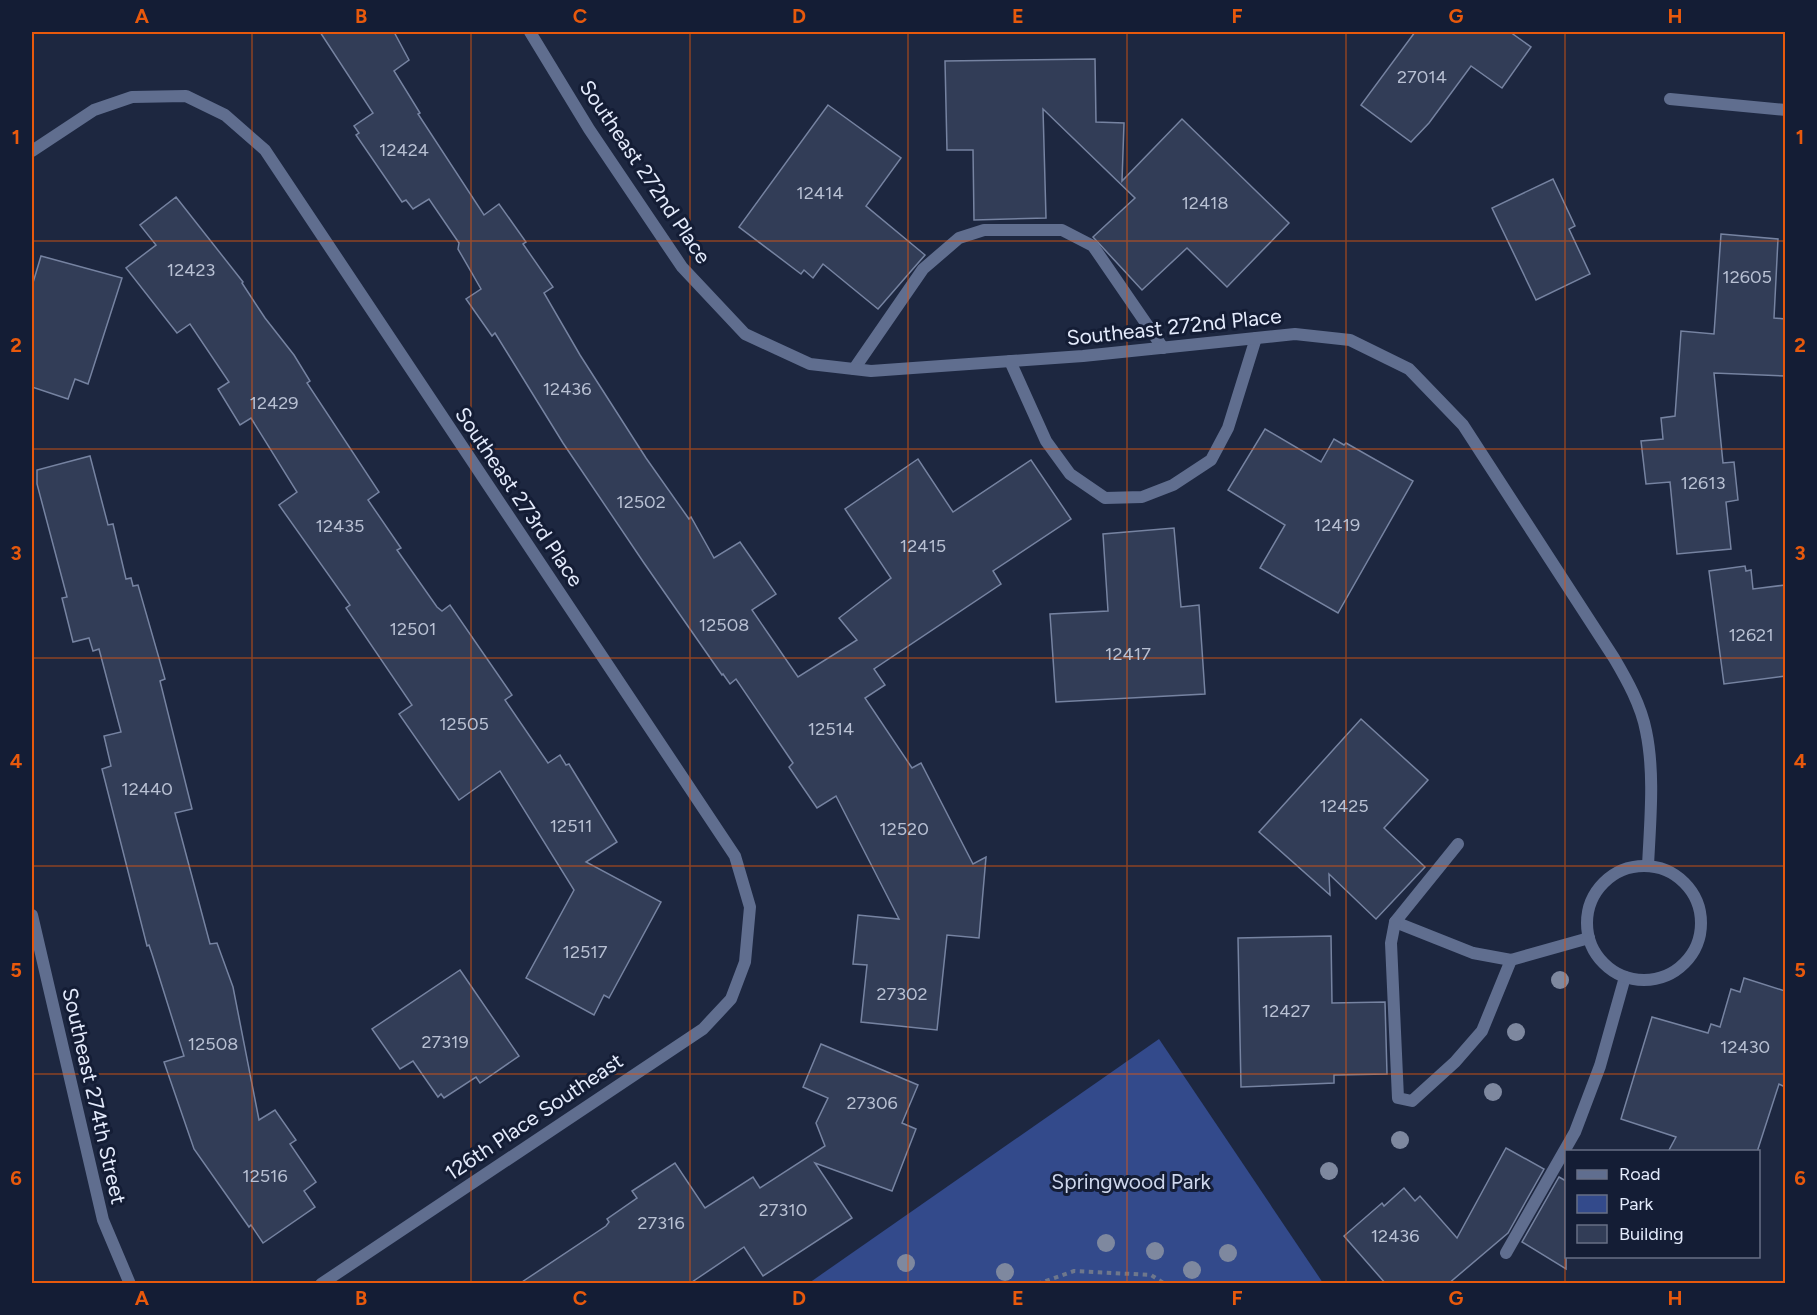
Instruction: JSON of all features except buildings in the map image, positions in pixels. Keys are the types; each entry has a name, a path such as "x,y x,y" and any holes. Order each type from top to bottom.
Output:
{"street":[{"name":"Southeast 272nd Place","path":"530,32 590,129 682,267 745,334 810,364 871,371 1162,348 1295,334 1350,340 1409,369 1463,425 1614,658 1635,699 1646,731 1651,801 1648,866"},
{"name":"Southeast 273rd Place","path":"32,151 94,110 132,97 186,96 225,115 265,150 735,856 750,907 745,962"},
{"path":"1670,99 1785,110"},
{"path":"854,369 923,269 959,238 984,230 1062,231 1093,246 1162,348"},
{"path":"1010,361 1046,441 1070,474 1105,498 1142,497 1173,485 1211,460 1228,428 1256,338"},
{"path":"1458,844 1395,922 1390,943 1398,1098 1412,1101 1455,1062 1482,1031 1511,960"},
{"path":"1648,866 1668,871 1684,882 1695,898 1701,916 1700,936 1693,954 1662,978 1643,980 1625,977 1610,968 1597,955 1589,938 1589,911 1600,886 1614,874 1630,868 1648,866"},
{"name":"Southeast 274th Street","path":"32,915 37,966 104,1220 130,1284"},
{"path":"1395,922 1473,953 1511,960 1589,938"},
{"name":"126th Place Southeast","path":"321,1284 703,1029 731,999 745,962"},
{"path":"1506,1253 1575,1132 1600,1066 1625,977"}],"path":[{"path":"1037,1284 1074,1271 1151,1275 1165,1284"}],"green space":[{"name":"Springwood Park","path":"1159,1039 1323,1283 809,1283"}]}
